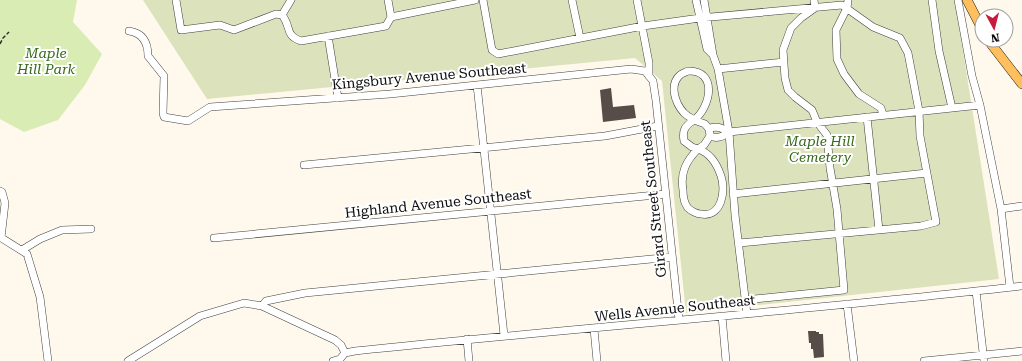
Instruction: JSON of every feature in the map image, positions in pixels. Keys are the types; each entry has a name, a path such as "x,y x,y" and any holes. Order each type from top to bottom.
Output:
{"main road":[{"path":"967,0 974,14"},
{"path":"994,48 1022,84"}],"street":[{"path":"176,0 181,30 220,24 234,30 276,14 282,15 293,38 301,41 386,26 391,17 388,0"},
{"path":"282,15 291,0"},
{"path":"391,17 475,0"},
{"path":"482,0 492,50 498,54 642,26 700,18 842,5 873,27 900,38 908,53 919,111 920,136 936,222 920,226 739,243"},
{"path":"572,0 580,38"},
{"name":"Girard Street Southeast","path":"637,0 649,63 649,76 653,81 679,320"},
{"path":"696,0 706,49 713,55"},
{"path":"704,0 713,55 718,69 729,132 733,194 747,314"},
{"path":"814,0 815,8"},
{"path":"848,0 847,8 836,30 836,59 844,74 859,94 881,108 883,115"},
{"path":"932,0 939,51 952,108"},
{"path":"958,0 972,76 980,104 1001,209 1010,287"},
{"path":"745,300 844,290 837,209 832,183 827,135 817,122 812,110 788,90 785,78 783,50 791,28 801,18 815,8"},
{"name":"Kingsbury Avenue Southeast","path":"130,31 135,32 144,38 148,48 148,56 164,76 164,117 188,121 210,107 338,98 631,70 645,71 649,76"},
{"path":"328,36 338,98"},
{"path":"718,69 784,62"},
{"path":"729,132 721,127 714,126 710,132 704,145 698,149 685,164 682,184 684,197 688,207 697,214 705,215 714,212 720,205 723,198 723,186 721,176 713,160 705,151 698,149 692,147 684,141 684,130 689,124 694,120 700,115 706,106 709,86 705,77 696,70 688,71 680,75 675,83 675,98 679,107 684,113 694,120 705,124 710,132 714,138 724,136 729,132 980,104"},
{"path":"477,85 504,336"},
{"path":"867,117 879,230"},
{"path":"304,165 605,136 658,126"},
{"path":"733,194 927,174"},
{"path":"0,191 2,192 5,203 1,237 27,254 40,297 48,361"},
{"name":"Highland Avenue Southeast","path":"214,238 666,194"},
{"path":"1001,209 1022,206"},
{"path":"22,250 40,239 62,230 91,229"},
{"path":"262,306 266,301 305,293 672,257"},
{"name":"Wells Avenue Southeast","path":"345,353 504,336 594,329 1022,286"},
{"path":"976,290 983,358"},
{"path":"128,361 200,316 244,303 262,306 335,340 341,345 345,353 338,360"},
{"path":"847,304 854,361"},
{"path":"722,316 726,361"},
{"path":"594,329 597,361"},
{"path":"467,340 469,361"},
{"path":"924,361 983,358 1022,351"}],"path":[{"path":"0,44 9,32"}],"green space":[{"name":"Maple Hill Park","path":"0,0 77,0 73,22 102,54 85,85 58,120 24,132 0,119"},
{"name":"Maple Hill Cemetery","path":"143,0 955,0 999,279 686,313 662,81 635,58 207,99"}],"building":[{"path":"611,88 613,107 634,105 636,118 603,122 600,90"},
{"path":"808,331 816,331 819,332 819,334 823,334 824,357 814,358 811,343 809,343"}]}
